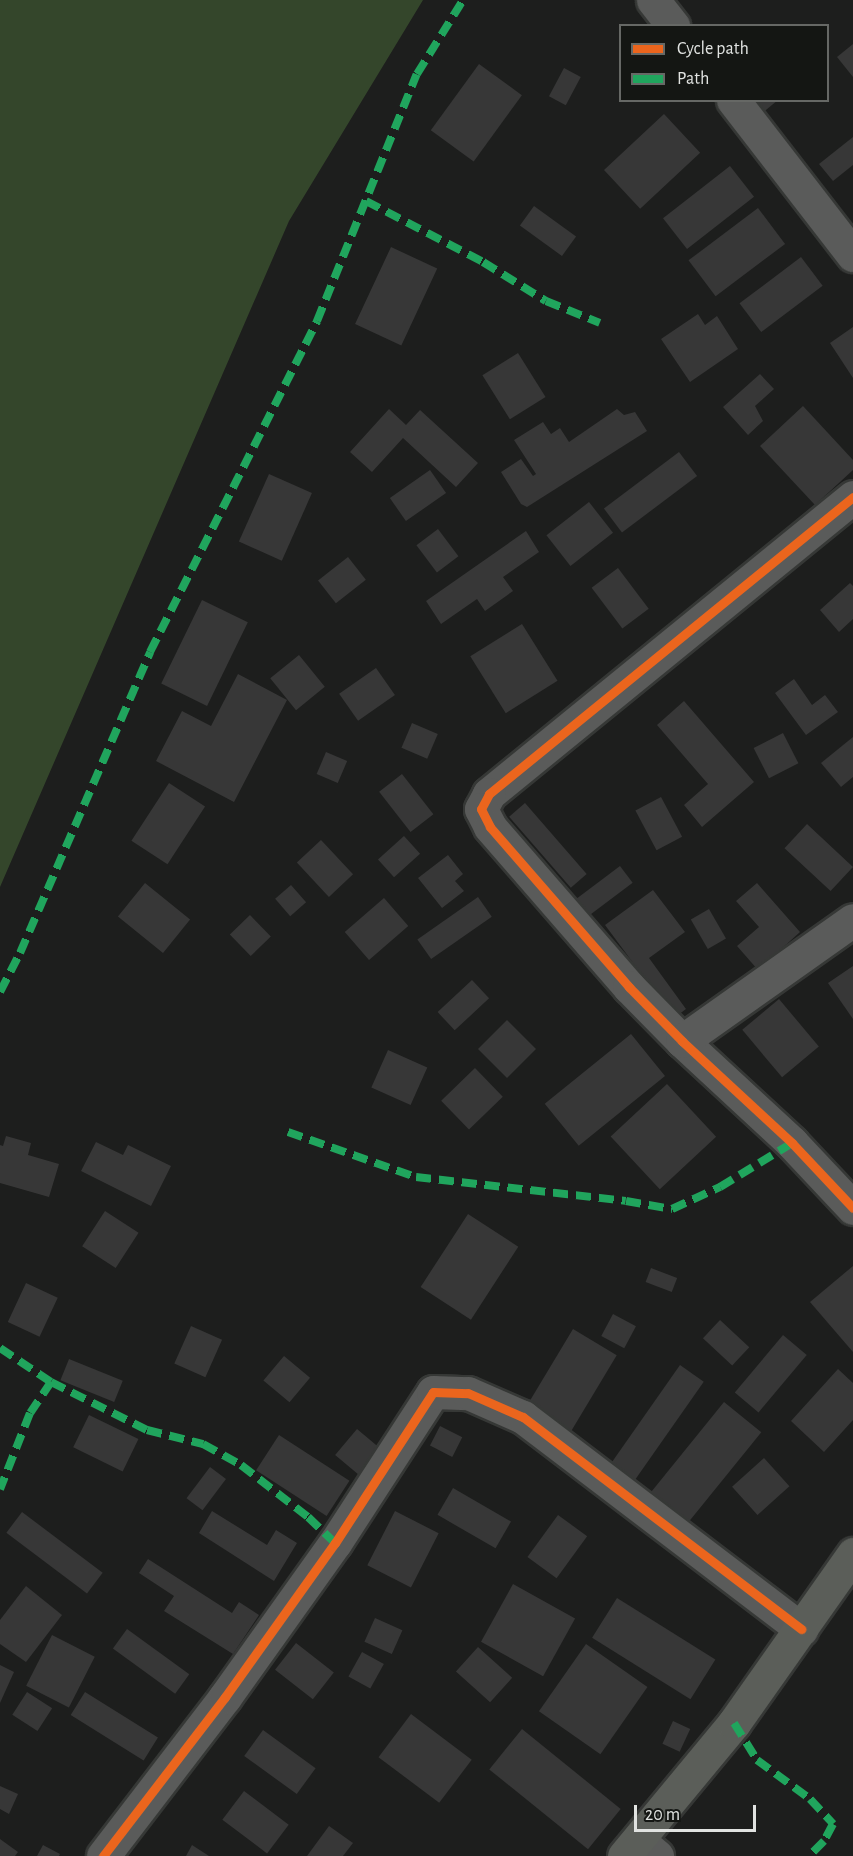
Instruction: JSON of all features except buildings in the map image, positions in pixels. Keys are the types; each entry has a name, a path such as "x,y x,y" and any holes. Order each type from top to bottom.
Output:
{"street":[{"path":"653,0 671,24"},
{"path":"735,102 853,255"},
{"path":"853,497 489,794 481,809 490,827 629,987 682,1041 792,1143 853,1208"},
{"path":"682,1041 853,920"},
{"path":"103,1856 225,1697 335,1543 433,1392 468,1393 523,1417 801,1629"},
{"path":"639,1851 849,1567"}],"green space":[{"path":"0,0 423,0 289,221 0,887"}],"marked path":[{"path":"0,992 20,953 150,652 317,321 417,74 463,0"},
{"path":"366,201 483,262 546,301 600,323"},
{"path":"288,1132 416,1177 626,1201 672,1209 720,1187 792,1143"},
{"path":"0,1348 51,1382 30,1413 0,1489"},
{"path":"51,1382 147,1430 203,1444 241,1465 308,1517 335,1543"},
{"path":"734,1723 757,1760 810,1799 833,1824 824,1841 809,1856"}],"cycle path":[{"path":"853,497 489,794 481,809 490,827 629,987 682,1041 792,1143 853,1208"},
{"path":"103,1856 225,1697 335,1543 433,1392 468,1393 523,1417 801,1629"}]}
